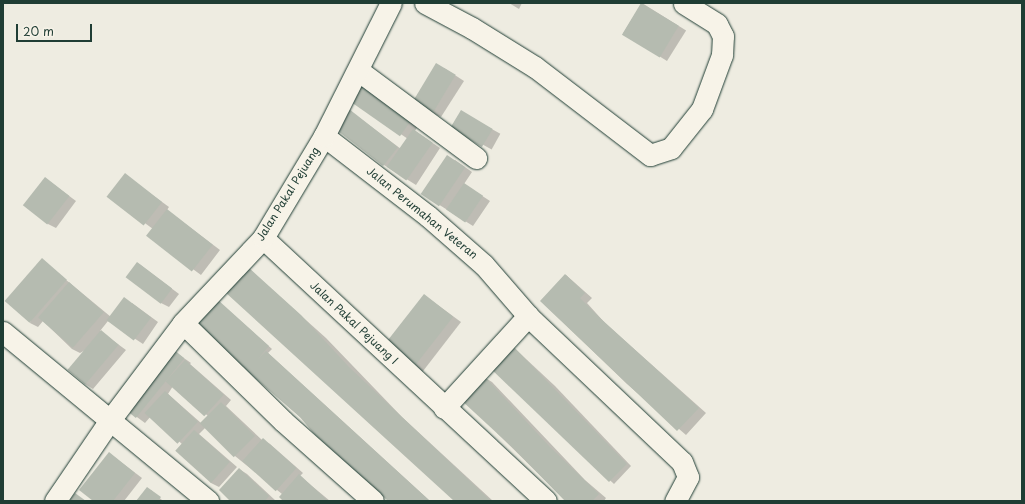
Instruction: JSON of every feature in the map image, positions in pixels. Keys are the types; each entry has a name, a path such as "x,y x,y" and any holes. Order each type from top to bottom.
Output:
{"street":[{"name":"Jalan Pakal Pejuang","path":"110,420 183,323 263,238 324,136 391,3"},
{"path":"424,3 472,28 535,67 650,155 671,148 702,109 722,55 723,36 717,24 688,5"},
{"path":"358,71 476,158"},
{"name":"Jalan Perumahan Veteran","path":"324,136 448,233 484,265 528,316 682,462 688,477 675,501"},
{"name":"Jalan Pakal Pejuang I","path":"263,238 444,408 546,501"},
{"path":"444,408 528,316"},
{"path":"183,323 283,420 373,501"},
{"path":"3,332 206,500"},
{"path":"55,501 110,420"}],"building":[{"path":"641,3 679,26 660,57 622,35"},
{"path":"436,63 456,75 433,113 413,102"},
{"path":"362,84 412,119 400,136 350,101"},
{"path":"349,109 398,147 383,166 334,128"},
{"path":"461,110 493,129 482,147 450,128"},
{"path":"413,129 433,143 406,180 387,167"},
{"path":"447,155 465,167 439,206 421,194"},
{"path":"125,173 162,202 144,226 107,197"},
{"path":"45,177 69,196 47,224 23,205"},
{"path":"464,183 483,196 465,222 446,210"},
{"path":"167,209 213,245 192,272 146,236"},
{"path":"42,258 67,280 30,323 5,301"},
{"path":"137,262 172,288 161,304 126,277"},
{"path":"248,267 301,315 349,367 491,501 454,501 225,292"},
{"path":"565,274 585,293 580,298 599,317 699,408 677,431 540,301"},
{"path":"69,282 104,312 73,348 38,317"},
{"path":"424,294 453,317 411,370 382,348"},
{"path":"124,297 151,317 134,341 107,320"},
{"path":"218,300 269,346 258,359 266,351 430,501 388,501 315,435 300,417 195,326"},
{"path":"101,330 119,345 85,385 68,370"},
{"path":"511,344 627,464 609,482 489,367"},
{"path":"168,345 184,358 136,418 120,405"},
{"path":"185,360 224,395 204,416 166,382"},
{"path":"484,376 550,447 599,494 592,501 565,501 514,449 461,400"},
{"path":"165,391 198,422 177,444 145,413"},
{"path":"221,402 255,436 234,457 200,423"},
{"path":"194,430 230,462 211,483 175,451"},
{"path":"263,438 296,468 276,491 242,461"},
{"path":"109,452 135,473 113,501 93,501 79,490"},
{"path":"239,468 269,496 265,501 230,501 219,490"},
{"path":"299,474 328,501 283,501 279,497"},
{"path":"147,487 161,497 158,501 136,501"},
{"path":"75,493 86,501 69,501"}]}
